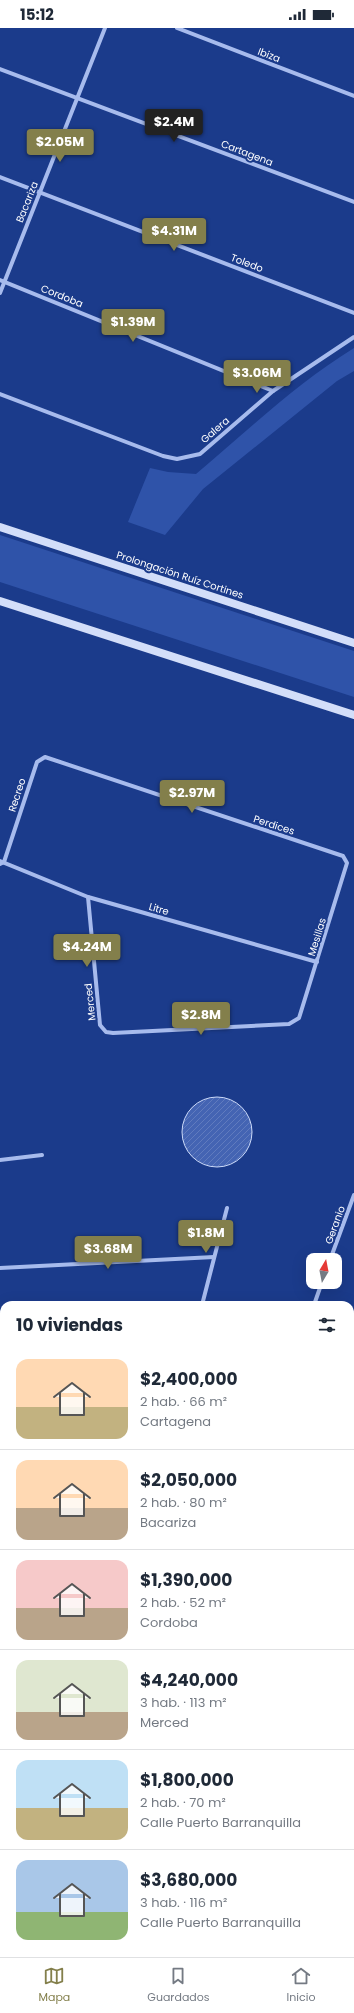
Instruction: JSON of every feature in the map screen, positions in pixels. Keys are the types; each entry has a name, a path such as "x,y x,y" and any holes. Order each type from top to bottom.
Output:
{"main road":[{"name":"Prolongación Ruíz Cortines","path":"0,527 354,643"},
{"path":"0,601 354,714"}],"street":[{"name":"Bacariza","path":"0,293 2,280 78,98 104,28"},
{"name":"Ibiza","path":"177,28 354,96"},
{"name":"Cartagena","path":"0,69 354,202"},
{"name":"Toledo","path":"0,177 354,313"},
{"name":"Cordoba","path":"2,280 273,391"},
{"name":"Galera","path":"0,394 163,456 176,459 200,454 273,391 354,337"},
{"name":"Perdices","path":"40,758 45,756 343,856"},
{"name":"Recreo","path":"1,862 37,762 40,758"},
{"name":"Mesillas","path":"295,1022 299,1018 347,868 347,863 343,856"},
{"name":"Litre","path":"1,862 88,896 317,962"},
{"name":"Merced","path":"88,896 100,1025 106,1032 113,1033 289,1024 295,1022"},
{"path":"0,1160 42,1155"},
{"name":"Geranio","path":"333,1253 354,1195"},
{"path":"203,1301 227,1208"},
{"path":"0,1268 214,1256"},
{"path":"315,1301 320,1289"}],"shaded area":[{"path":"354,348 354,371 337,381 203,489 165,535 128,522 150,468 168,472 196,474 253,424 312,376"},
{"path":"0,535 354,651 354,697 0,582"}],"building":[{"path":"217,1097 236,1103 246,1113 252,1132 246,1151 236,1161 217,1167 198,1161 188,1151 182,1132 188,1113 198,1103"}]}
